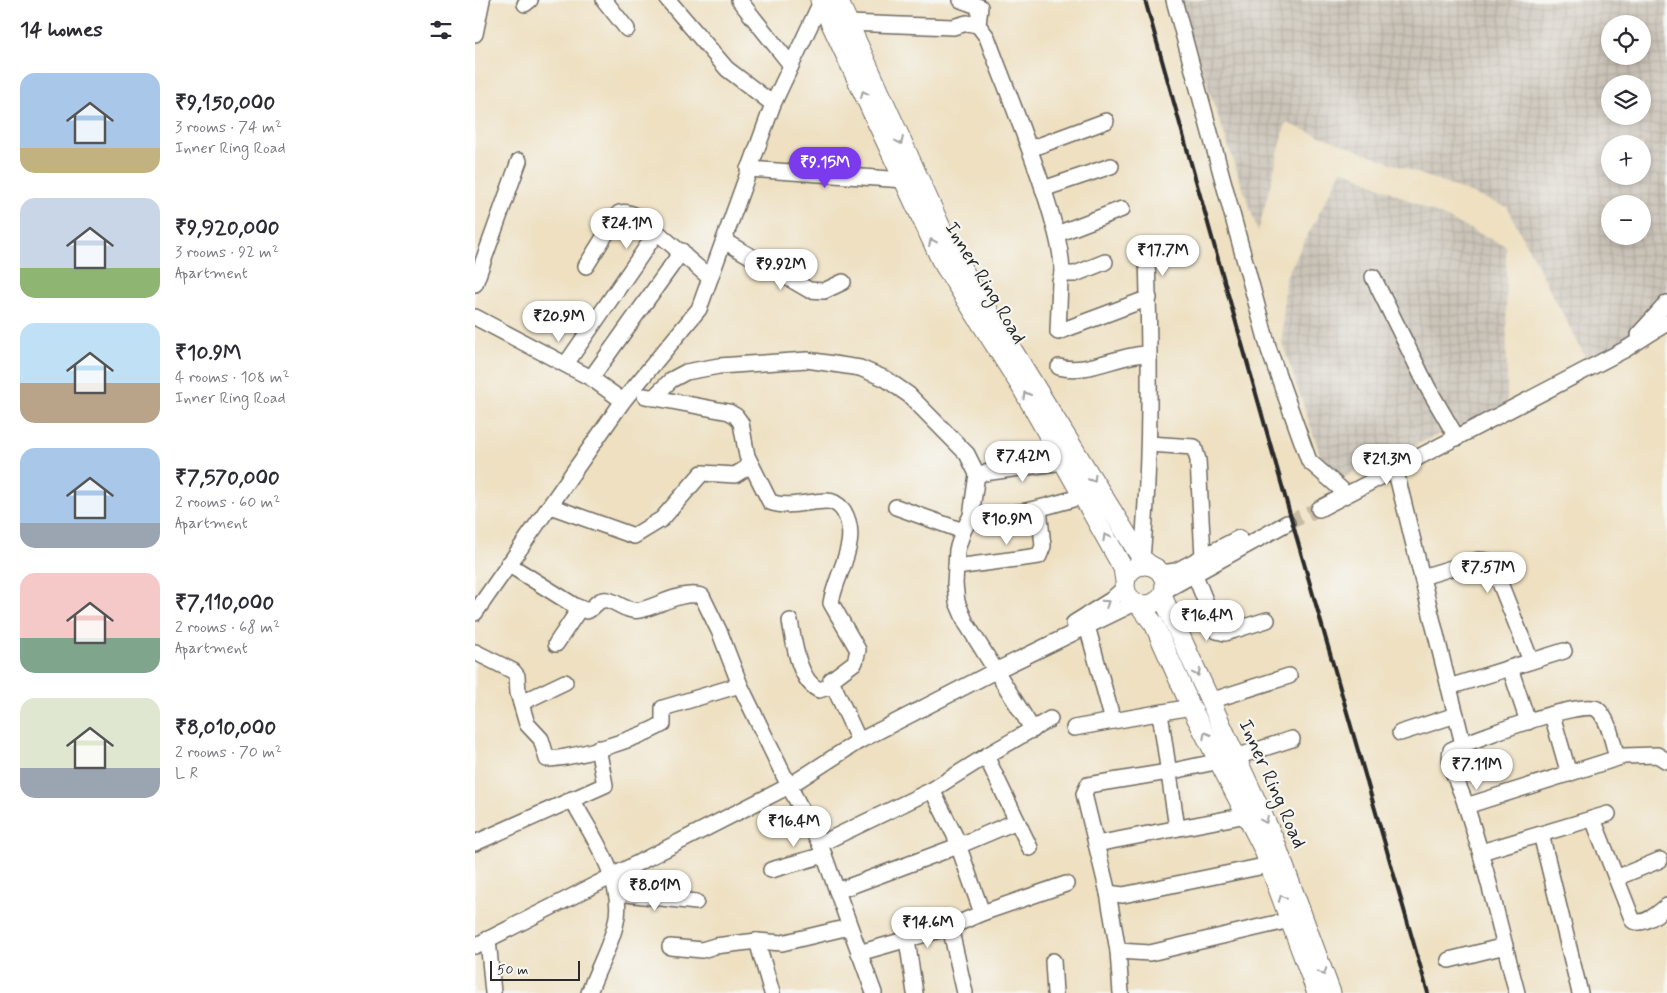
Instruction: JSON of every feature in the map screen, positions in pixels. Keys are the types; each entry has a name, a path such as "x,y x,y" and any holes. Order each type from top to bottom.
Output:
{"main road":[{"name":"Inner Ring Road","path":"825,0 848,23 953,254 1156,577 1210,701 1247,815 1269,865 1317,993"},
{"name":"Inner Ring Road","path":"825,0 941,260 1022,388 1123,568 1125,584"},
{"path":"1138,566 1156,577 1153,604 1137,604 1130,600 1125,584 1132,569 1138,566"},
{"name":"Inner Ring Road","path":"1137,604 1154,624 1191,707 1228,759 1275,842 1331,993"}],"street":[{"path":"475,34 482,0"},
{"path":"604,0 627,29"},
{"path":"668,0 727,69 773,104"},
{"path":"739,0 791,65"},
{"path":"475,613 627,397 699,309 773,104 825,0"},
{"path":"961,0 981,4 979,25 987,37 1030,149 1057,234 1063,274 1060,281 1057,332 1149,298"},
{"path":"1173,0 1269,350 1309,461 1341,489"},
{"path":"848,23 953,27 967,23 979,25"},
{"path":"1030,149 1106,122"},
{"path":"475,284 519,160"},
{"path":"1043,189 1111,166"},
{"path":"748,169 904,180"},
{"path":"1057,234 1122,209"},
{"path":"586,266 619,213 627,212 635,215 682,251 710,278"},
{"path":"566,364 657,232"},
{"path":"724,241 809,290 824,291 843,282"},
{"path":"591,378 682,251"},
{"path":"1147,257 1149,298 1148,495 1156,577"},
{"path":"1063,274 1075,274 1105,262"},
{"path":"1373,277 1428,388 1456,439"},
{"path":"1626,349 1667,303"},
{"path":"475,317 627,397 653,398 729,412 736,416 741,423 747,456 769,502 784,505 829,501 841,508 847,518 850,534 847,555 831,603 858,650 855,662 831,680 832,686 859,741"},
{"path":"1456,439 1341,489 1313,507 1456,439 1626,349 1667,323"},
{"path":"1059,367 1068,369 1085,368 1133,354 1148,354"},
{"path":"653,398 671,380 686,372 719,366 807,360 859,368 886,379 909,395 967,454 977,474 971,516 963,531 957,550 957,602 965,623 1000,668 1033,730"},
{"path":"1149,444 1194,447 1198,460 1203,557"},
{"path":"977,474 1063,462"},
{"path":"550,506 634,536 662,519 702,473 735,475 751,465"},
{"path":"1395,468 1463,744"},
{"path":"971,516 987,517 1039,509 1083,496"},
{"path":"897,507 963,531"},
{"path":"956,567 1039,556 1042,554 1043,546 1039,509"},
{"path":"1283,519 1195,575 1156,577 1176,571 1283,519"},
{"path":"1421,576 1478,560 1489,561 1494,568 1531,661"},
{"path":"508,564 580,608 591,609 600,600 605,600 625,610 639,610 680,598 701,596 720,633 740,686 822,849 859,953 870,992"},
{"path":"1195,575 1217,632 1225,633 1267,620"},
{"path":"1000,668 1111,600 1125,584"},
{"path":"493,993 482,943 789,786 859,741 1000,668 1137,604"},
{"path":"556,644 580,608"},
{"path":"790,621 797,658 813,686 819,690 832,686"},
{"path":"1087,626 1113,721"},
{"path":"1449,686 1564,651"},
{"path":"475,652 517,676 521,703 529,728 541,739 546,759 598,748 646,733 663,724 663,708 740,686"},
{"path":"1510,668 1528,722"},
{"path":"1210,701 1289,676"},
{"path":"521,703 565,682"},
{"path":"1517,993 1481,852 1449,754 1451,750 1463,744 1528,722 1591,706 1598,710 1604,719 1617,758"},
{"path":"1074,728 1191,707"},
{"path":"1160,712 1177,828"},
{"path":"1400,733 1456,715"},
{"path":"1552,715 1569,774"},
{"path":"771,870 822,849 932,790 986,756 1051,719"},
{"path":"1121,993 1118,951 1108,893 1084,794 1088,785 1168,772 1228,759 1292,739"},
{"path":"475,843 605,785 598,748"},
{"path":"986,756 1030,848"},
{"path":"1466,806 1617,758 1657,756 1667,761"},
{"path":"932,790 958,846 982,913"},
{"path":"572,799 612,876 618,893 617,921 589,993"},
{"path":"1481,852 1608,814"},
{"path":"1096,844 1247,815"},
{"path":"1593,819 1631,917 1636,922 1645,922 1667,906"},
{"path":"837,891 958,846 1017,821"},
{"path":"1541,834 1580,993"},
{"path":"1617,878 1660,860"},
{"path":"1108,893 1123,894 1269,865"},
{"path":"859,953 950,927 982,913 1066,884"},
{"path":"618,893 696,902"},
{"path":"1118,951 1150,953 1290,920"},
{"path":"670,947 702,950 757,942 797,941 849,927"},
{"path":"950,927 965,993"},
{"path":"907,940 915,993"},
{"path":"757,942 772,993"},
{"path":"1449,960 1505,946"},
{"path":"1053,961 1055,993"}],"shaded area":[{"path":"1178,0 1667,0 1667,305 1591,368 1507,207 1286,123 1258,232"},
{"path":"1342,169 1506,246 1507,404 1330,483 1282,343 1285,279"}],"tunnel":[{"path":"1287,523 1319,509"}],"railway":[{"path":"1145,0 1297,539 1428,993"}]}
